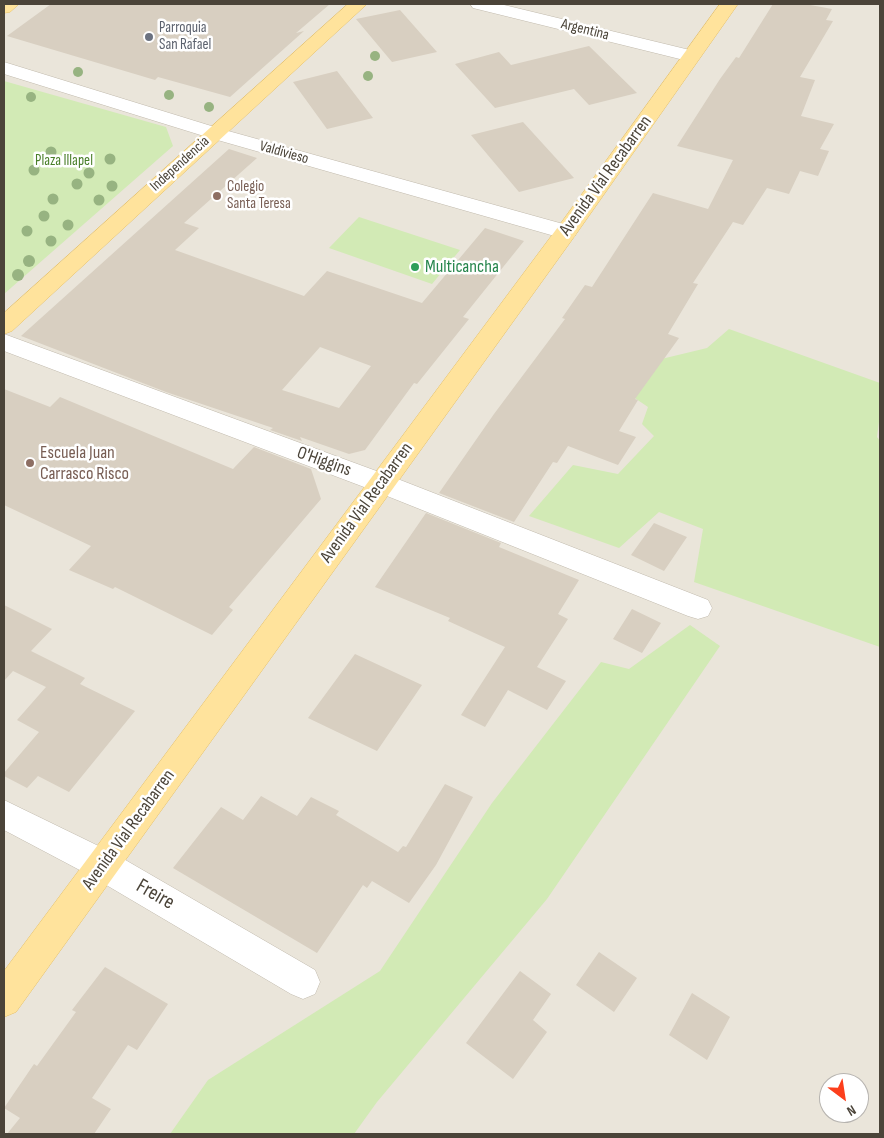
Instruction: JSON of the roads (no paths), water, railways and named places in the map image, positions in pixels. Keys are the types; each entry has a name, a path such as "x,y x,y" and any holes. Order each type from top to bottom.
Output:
{"main road":[{"path":"4,8 10,4"},
{"name":"Independencia","path":"4,326 358,4"},
{"name":"Avenida Vial Recabarren","path":"4,1000 566,232 729,4"}],"street":[{"name":"Argentina","path":"479,4 692,56"},
{"name":"Valdivieso","path":"4,68 214,133 566,232"},
{"name":"O'Higgins","path":"4,342 381,483 698,608"},
{"name":"Freire","path":"4,814 103,865 303,982"}],"place":[{"name":"Parroquia San Rafael","path":"149,37"},
{"name":"Colegio Santa Teresa","path":"217,196"},
{"name":"Multicancha","path":"415,267"},
{"name":"Escuela Juan Carrasco Risco","path":"30,463"}],"park label":[{"name":"Plaza Illapel","path":"64,161"}]}
